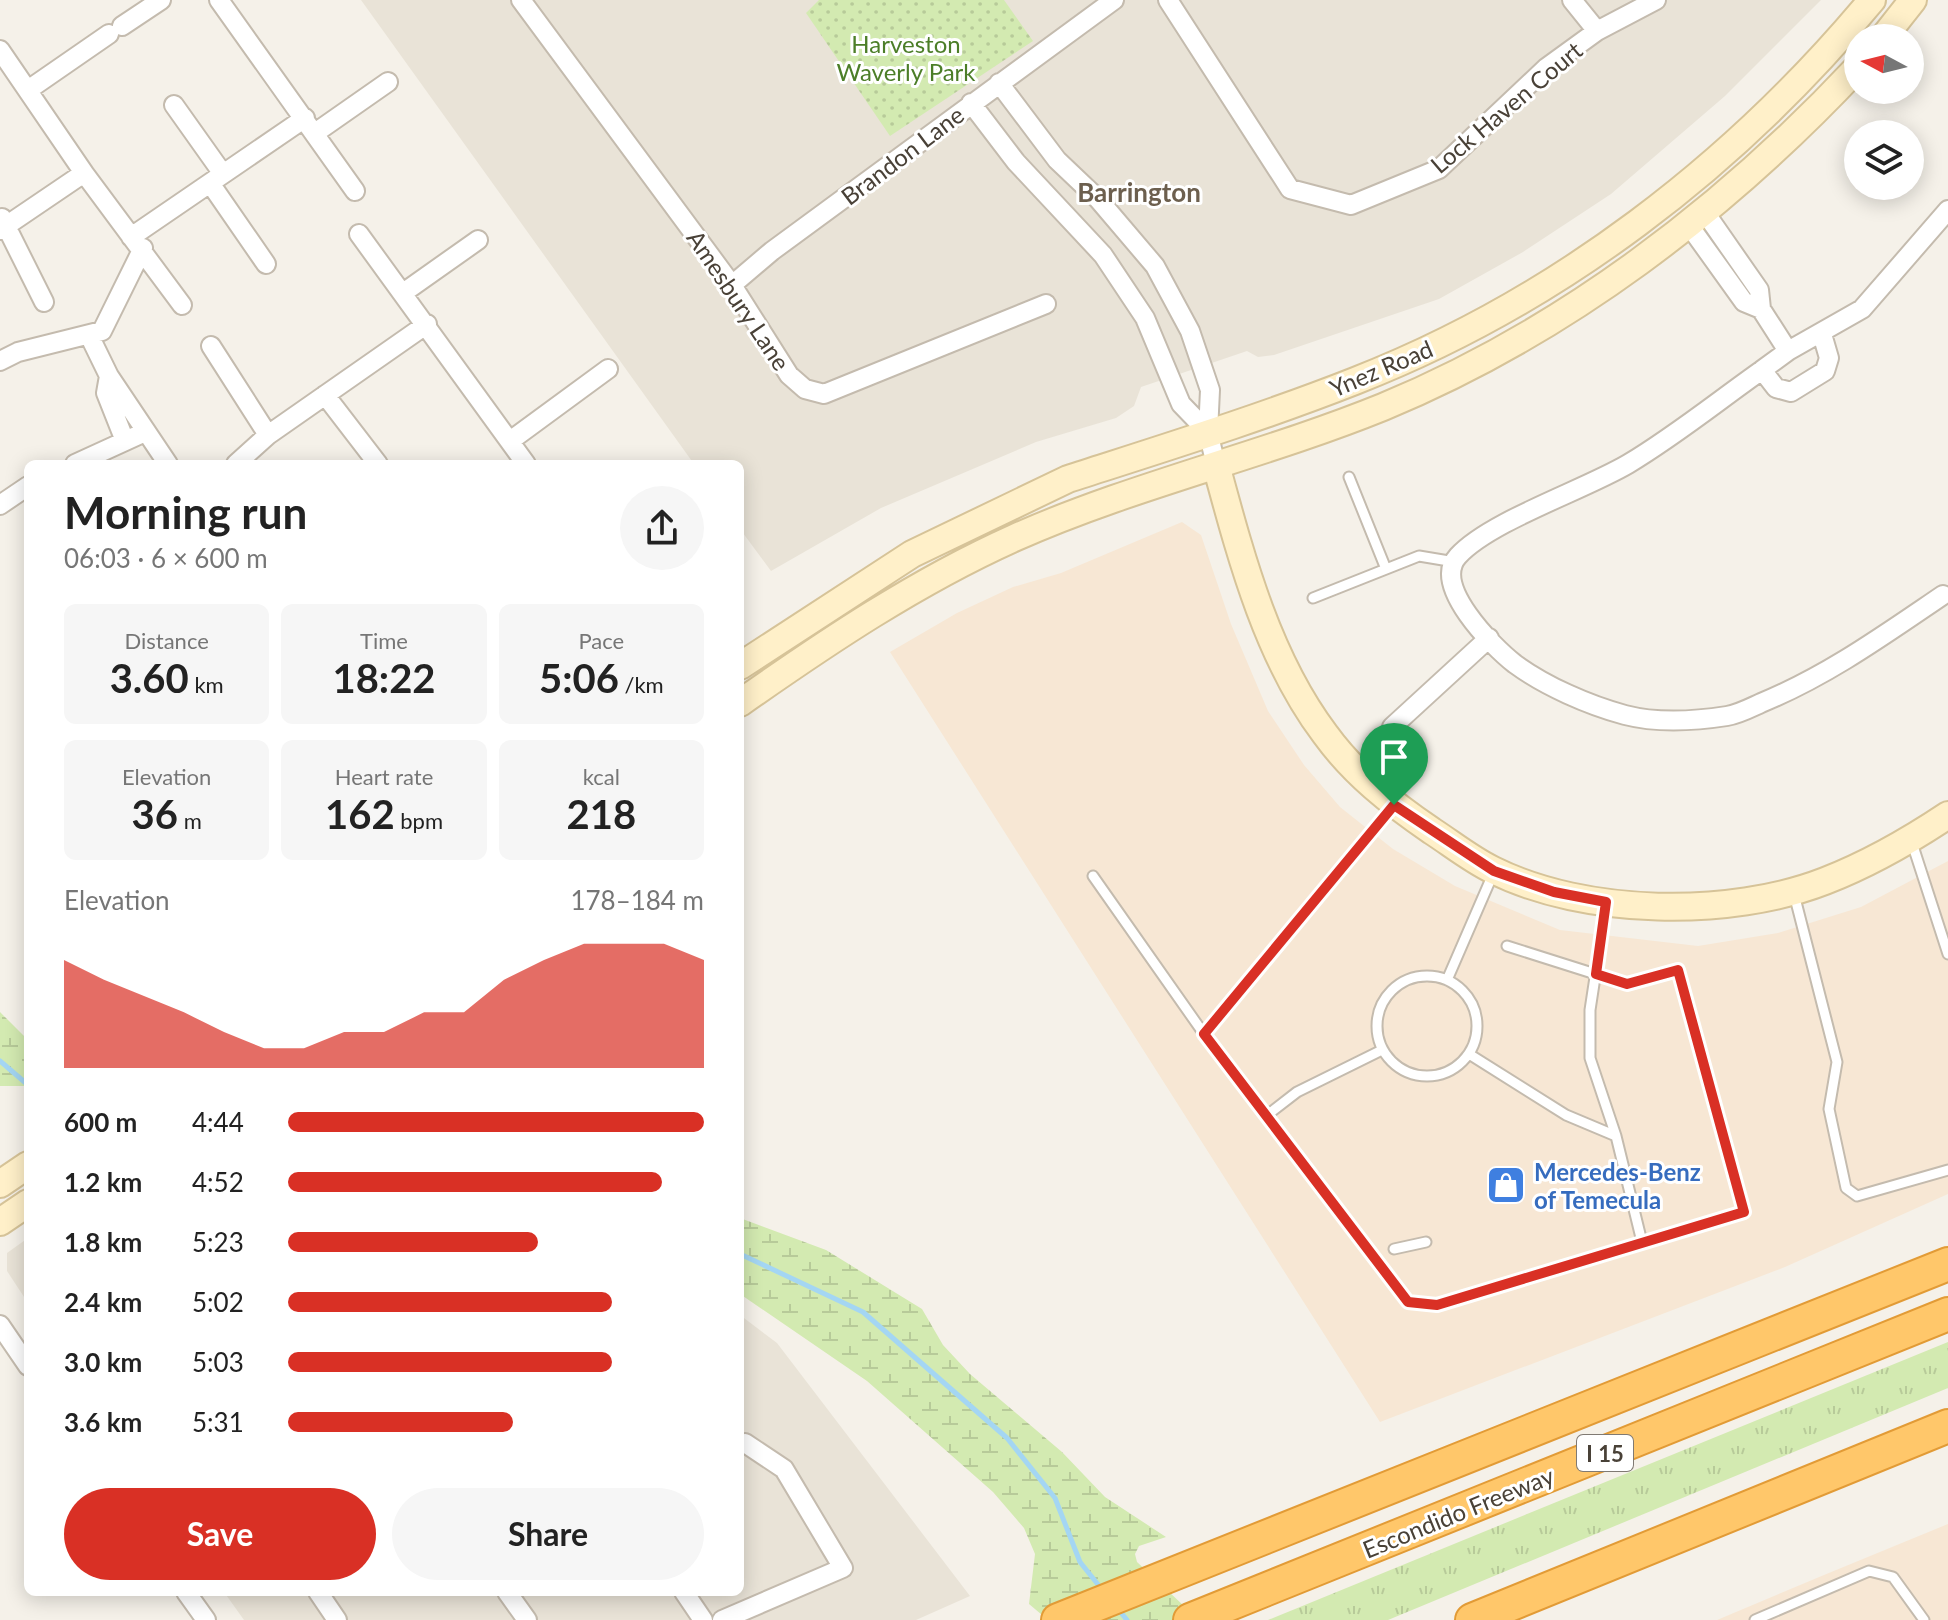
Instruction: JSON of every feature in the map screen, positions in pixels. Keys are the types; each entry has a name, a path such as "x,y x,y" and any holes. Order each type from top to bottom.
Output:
{"highway":[{"path":"1058,1620 1948,1264"},
{"name":"Escondido Freeway","path":"1190,1620 1948,1314"},
{"path":"1472,1620 1948,1426"}],"main road":[{"name":"Ynez Road","path":"744,663 815,614 912,554 1023,500 1068,479 1356,381 1452,338 1553,281 1622,236 1673,196 1791,89 1872,0"},
{"path":"1894,24 1913,0"},
{"name":"Ynez Road","path":"744,700 900,596 1013,539 1091,507 1385,406 1480,360 1560,314 1737,186 1844,81"},
{"path":"1696,217 1690,205 1695,194 1782,118 1791,89"},
{"path":"1216,465 1257,602 1299,690 1324,733 1362,777 1394,805 1494,871 1554,892 1606,902 1692,905 1793,890 1823,881 1911,840 1948,815"},
{"path":"0,1184 24,1168"},
{"path":"0,1222 24,1206"}],"street":[{"path":"28,90 161,0"},
{"path":"219,0 355,191"},
{"name":"Amesbury Lane","path":"521,0 732,285 789,375 805,389 824,394 1046,304"},
{"name":"Brandon Lane","path":"732,285 971,103 1114,0"},
{"name":"Lock Haven Court","path":"1168,0 1290,189 1351,205 1439,169 1546,68 1597,31 1656,0"},
{"path":"1572,0 1597,31"},
{"path":"0,50 84,173 182,305"},
{"path":"165,460 109,376 95,333 137,243 216,179 388,82"},
{"path":"999,83 1057,160 1106,208 1155,266 1190,331 1210,390 1208,432 1216,465"},
{"path":"971,103 1016,162 1103,255 1145,318 1181,404 1208,432"},
{"path":"174,105 266,264"},
{"path":"44,302 2,224 84,173"},
{"path":"1946,596 1853,656 1787,693 1730,716 1675,720 1625,715 1558,689 1515,663 1489,638 1456,598 1450,576 1455,562 1480,538 1628,464 1788,351 1862,309 1948,210"},
{"path":"1696,217 1744,302 1761,309 1788,351"},
{"path":"359,234 523,460"},
{"path":"403,293 478,240"},
{"path":"240,460 268,435 427,324"},
{"path":"0,361 18,352 95,333"},
{"path":"1762,370 1776,388 1791,392 1804,387 1825,371 1829,358 1822,334"},
{"path":"211,346 268,435"},
{"path":"510,441 608,369"},
{"path":"109,376 106,393 125,441"},
{"path":"325,395 375,460"},
{"path":"84,460 145,432"},
{"path":"0,505 24,489"},
{"path":"1392,727 1489,638"},
{"path":"0,1325 24,1360"},
{"path":"722,1620 843,1568 784,1469 744,1443"},
{"path":"189,1596 206,1620"},
{"path":"321,1596 337,1620"},
{"path":"510,1596 527,1620"},
{"path":"687,1596 703,1620"}],"lane":[{"path":"1349,477 1386,569"},
{"path":"1313,598 1419,556 1455,562"},
{"path":"1204,1034 1394,805"},
{"path":"1911,840 1948,954"},
{"path":"1447,980 1494,871"},
{"path":"1093,876 1204,1034 1408,1302 1437,1305 1744,1212 1678,970 1627,984 1507,946"},
{"path":"1793,890 1837,1062 1829,1109 1846,1188 1857,1196 1948,1170"},
{"path":"1606,902 1589,1025 1590,1058 1616,1136 1642,1242"},
{"path":"1417,977 1447,980 1469,998 1475,1012 1475,1041 1469,1054 1449,1071 1424,1077 1400,1068 1382,1050 1377,1019 1390,992 1417,977"},
{"path":"1266,1116 1297,1092 1382,1050"},
{"path":"1469,1054 1566,1115 1616,1136"},
{"path":"1616,1189 1628,1185"},
{"path":"1394,1249 1426,1242"},
{"path":"1755,1620 1869,1571 1893,1577 1924,1620"}],"shaded area":[{"name":"Barrington","path":"361,0 1821,0 1725,96 1611,194 1523,252 1439,299 1274,355 1258,357 1247,351 1141,387 1134,406 1116,418 1036,442 881,508 771,571 744,534 744,460 691,460"},
{"path":"1182,522 1201,535 1231,624 1268,711 1304,765 1340,807 1393,849 1455,886 1560,930 1698,946 1778,933 1861,907 1948,861 1948,1194 1785,1267 1380,1422 890,652 957,613 1013,587 1061,573"},
{"path":"24,1241 24,1297 7,1271 7,1253"},
{"path":"744,1318 777,1343 970,1596 916,1620 244,1620 227,1596 744,1596"},
{"path":"1948,1524 1948,1620 1717,1620 1824,1575"}],"green space":[{"name":"Harveston Waverly Park","path":"819,0 1004,0 1033,41 890,136 806,13"},
{"path":"0,1012 24,1036 24,1086 0,1086"},
{"path":"744,1219 826,1250 922,1309 943,1345 970,1374 1062,1452 1105,1497 1166,1537 1139,1546 1135,1554 1137,1562 1199,1620 1048,1620 1029,1604 1035,1554 1024,1528 993,1492 867,1381 744,1297"},
{"path":"1948,1342 1948,1388 1388,1620 1268,1620"}],"waterway":[{"path":"0,1061 24,1082"},
{"path":"744,1256 863,1312 1007,1438 1055,1498 1080,1562 1104,1592"},
{"path":"1118,1609 1127,1620"}],"place":[{"name":"Mercedes-Benz of Temecula","path":"1506,1185"}],"district":[{"name":"Barrington","path":"1139,192"}],"route":[{"path":"1394,805 1494,871 1554,892 1606,902 1596,974 1627,984 1678,970 1744,1212 1437,1305 1408,1302 1204,1034 1394,805"}]}
